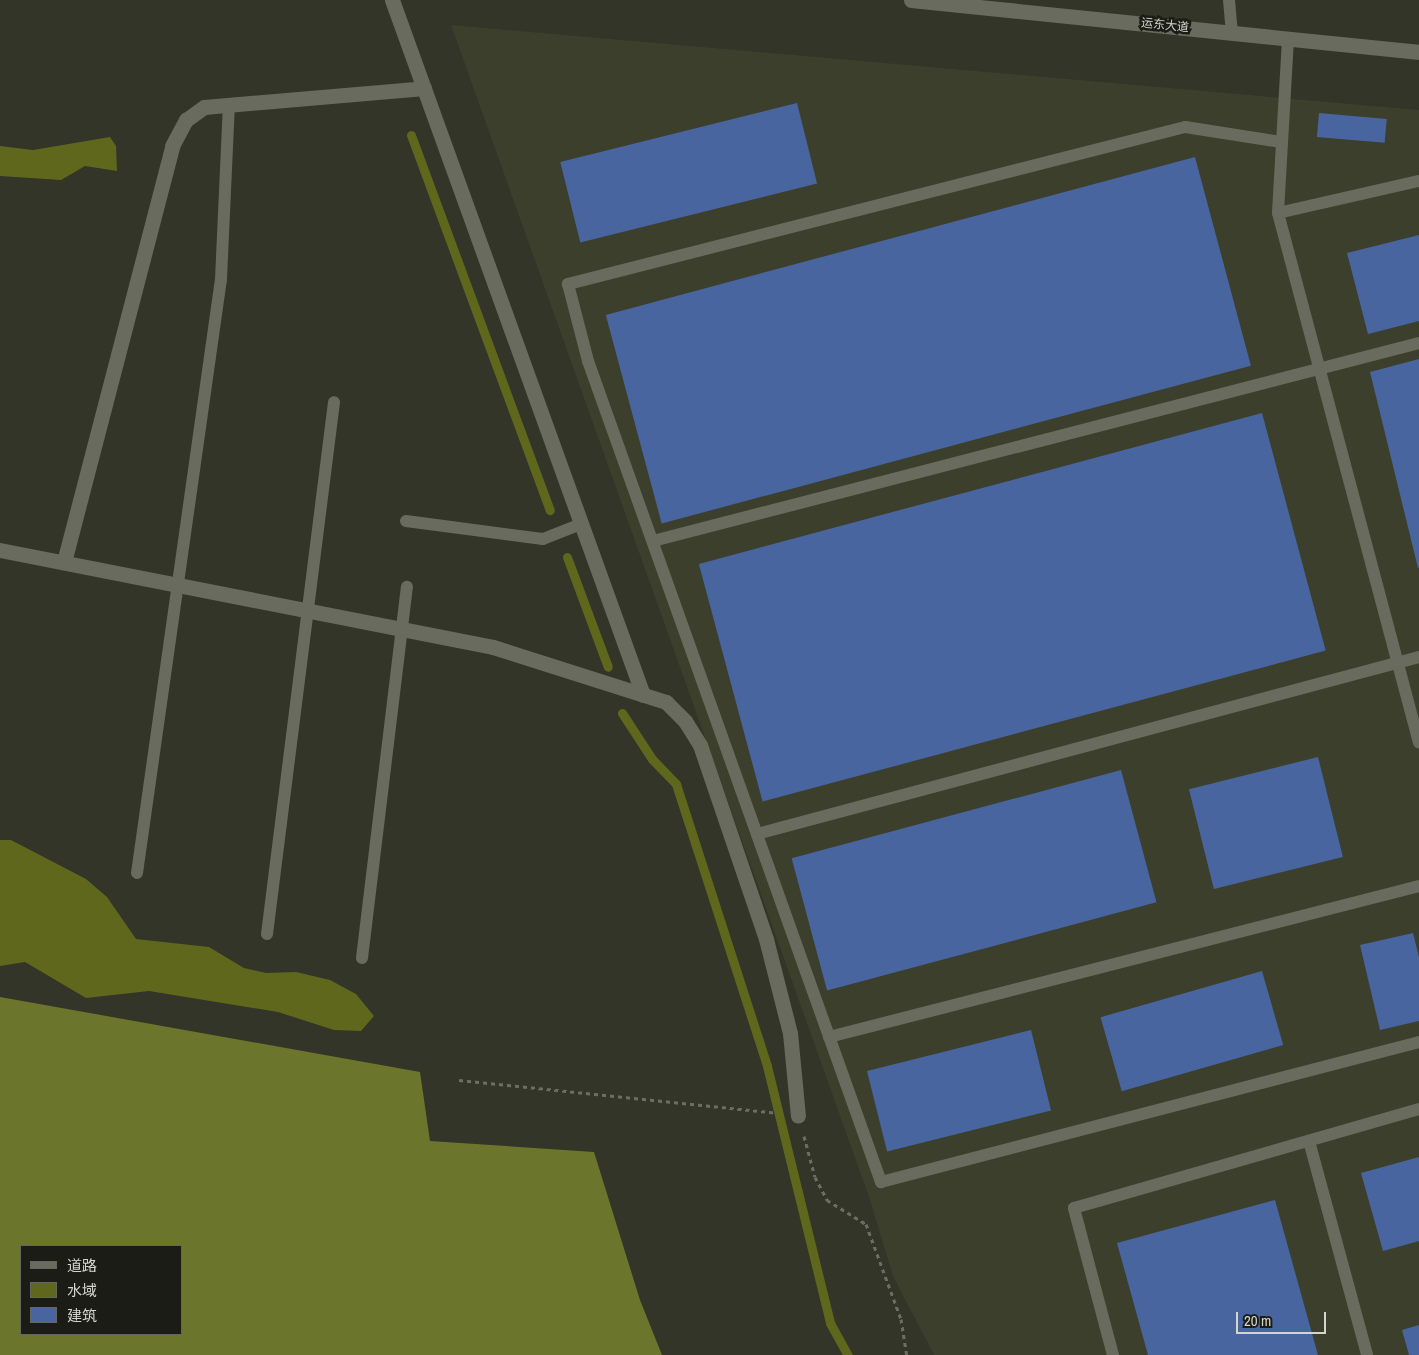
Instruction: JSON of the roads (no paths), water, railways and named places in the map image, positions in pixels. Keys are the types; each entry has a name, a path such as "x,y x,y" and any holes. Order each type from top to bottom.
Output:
{"street":[{"path":"392,0 643,695"},
{"name":"运东大道","path":"911,0 1419,52"},
{"path":"64,562 172,146 186,120 204,107 424,88"},
{"path":"0,550 178,583 493,647 666,702 685,720 700,745 766,939 790,1033 798,1116"}],"lane":[{"path":"1229,0 1232,33"},
{"path":"1288,39 1278,213 1419,743"},
{"path":"137,873 221,279 229,105"},
{"path":"1281,142 1185,127 568,284 588,361 881,1182 1419,1042"},
{"path":"1278,213 1419,181"},
{"path":"653,542 1419,343"},
{"path":"267,934 334,402"},
{"path":"406,521 543,539 581,524"},
{"path":"362,958 407,588"},
{"path":"757,834 1419,657"},
{"path":"829,1037 1419,886"},
{"path":"1113,1355 1074,1208 1419,1109"},
{"path":"1309,1141 1367,1355"}],"water":[{"path":"110,137 116,146 117,171 85,166 61,180 0,176 0,146 33,150"},
{"path":"0,840 11,840 86,879 107,897 136,939 209,947 244,968 266,973 296,972 330,980 356,994 374,1016 361,1031 334,1030 278,1012 149,991 86,998 25,962 0,966"}],"waterway":[{"path":"411,135 550,510"},
{"path":"567,557 608,667"},
{"path":"622,713 652,759 676,784 767,1066 830,1323 848,1355"}]}
